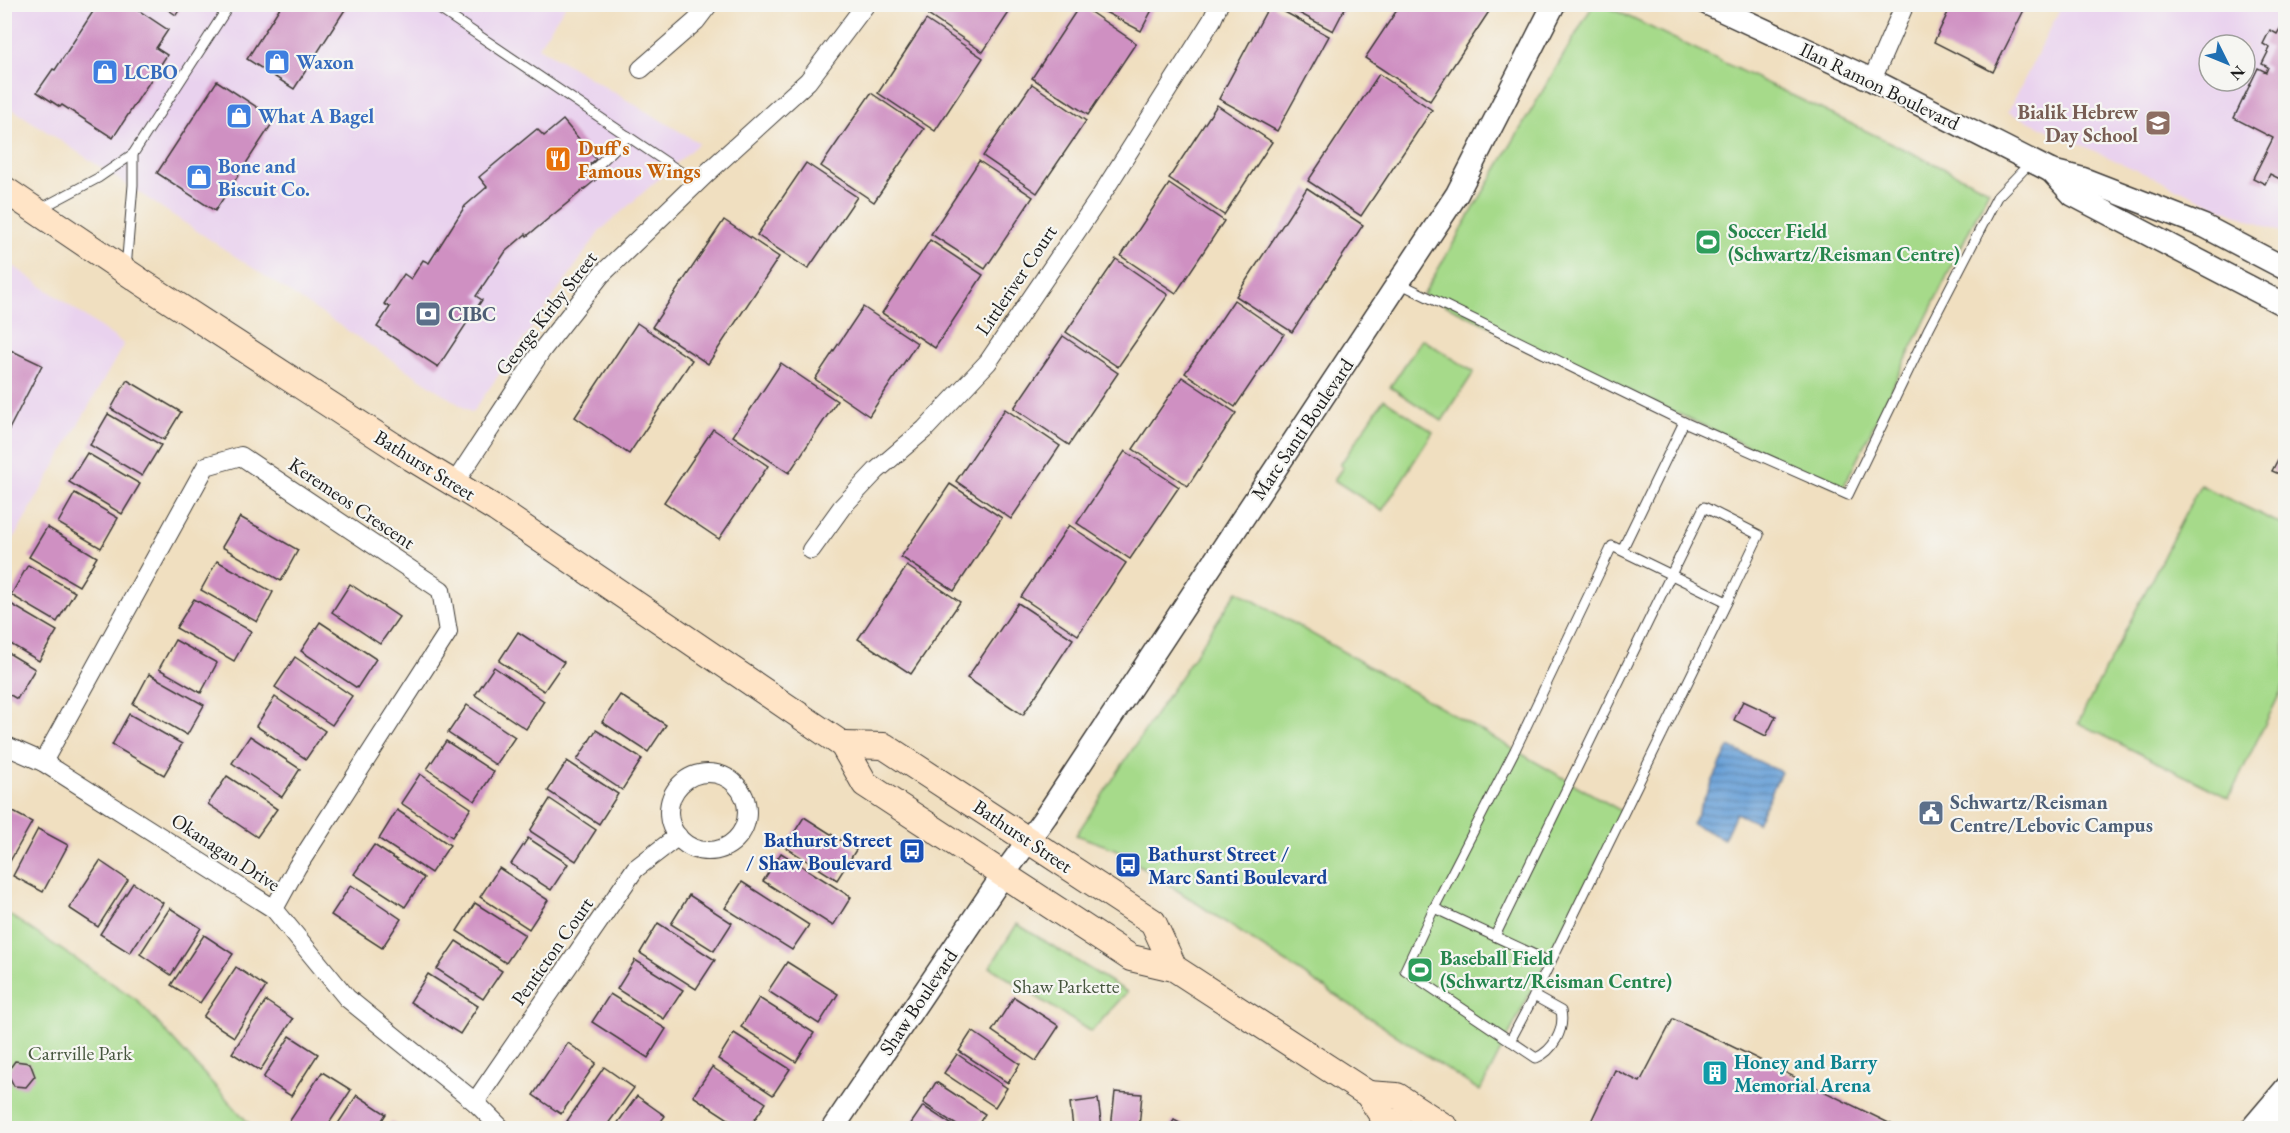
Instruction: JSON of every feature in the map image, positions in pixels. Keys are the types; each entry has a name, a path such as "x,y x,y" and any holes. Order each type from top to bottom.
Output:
{"main road":[{"name":"Bathurst Street","path":"4,189 126,272 496,509 843,745 865,784 1131,958 1174,968 1368,1094 1384,1118 1400,1128"},
{"name":"Bathurst Street","path":"843,745 884,746 1153,922 1174,968"},
{"name":"Bathurst Street","path":"1368,1094 1397,1096 1446,1128"}],"street":[{"path":"641,69 696,21 709,4"},
{"name":"George Kirby Street","path":"454,484 542,350 601,275 808,81 866,4"},
{"name":"Littleriver Court","path":"810,550 842,507 876,471 925,429 988,362 1100,197 1206,30 1220,4"},
{"name":"Marc Santi Boulevard","path":"1003,875 1457,194 1554,4"},
{"name":"Ilan Ramon Boulevard","path":"1708,4 1872,80 2041,165 2204,226 2286,269"},
{"path":"1872,80 1905,4"},
{"name":"Ilan Ramon Boulevard","path":"2041,165 2073,195 2286,306"},
{"name":"Keremeos Crescent","path":"43,762 206,466 241,456 441,590 448,632 297,867 274,909"},
{"name":"Okanagan Drive","path":"4,745 43,762 274,909 347,998 475,1102 501,1128"},
{"path":"698,774 723,775 734,782 742,792 747,817 736,840 725,847 706,850 687,844 678,836 669,812 671,800 677,788 698,774"},
{"name":"Penticton Court","path":"475,1102 636,869 678,836"},
{"name":"Shaw Boulevard","path":"832,1128 1003,875"},
{"path":"2252,1128 2286,1088"},
{"path":"2268,1109 2286,1123"}],"lane":[{"path":"36,211 98,178 134,154 230,4"},
{"path":"432,4 697,183"},
{"path":"592,171 628,136"},
{"path":"126,272 134,154"},
{"path":"1399,283 1684,422 1848,495 1929,328 1997,197 2041,165"},
{"path":"1622,550 1684,422"},
{"path":"1495,936 1704,507 1759,535 1510,1041"},
{"path":"1534,996 1561,1011 1564,1023 1548,1053 1536,1058 1405,970 1515,750 1612,546 1728,602"},
{"path":"1434,908 1550,962"}],"shaded area":[{"path":"4,5 566,5 538,47 699,143 600,231 472,413 5,104"},
{"name":"Bialik Hebrew Day School","path":"2062,5 2285,5 2285,234 2225,210 2008,112"},
{"path":"5,260 124,344 5,554"}],"green space":[{"name":"Soccer Field (Schwartz/Reisman Centre)","path":"1593,5 1604,5 1989,190 1842,490 1423,295"},
{"path":"1422,339 1474,372 1442,421 1390,387"},
{"path":"1384,399 1433,432 1382,511 1334,480 1343,467 1340,465"},
{"path":"2200,485 2285,526 2285,683 2229,798 2078,723"},
{"name":"Baseball Field (Schwartz/Reisman Centre)","path":"1237,591 1623,812 1480,1091 1115,849 1076,835"},
{"name":"Carrville Park","path":"5,912 137,1000 253,1128 5,1128"},
{"name":"Shaw Parkette","path":"1017,924 1127,992 1091,1032 990,967"}],"water":[{"path":"1729,747 1781,772 1757,823 1736,813 1724,839 1692,824"}],"building":[{"path":"98,4 129,4 168,30 156,48 167,55 113,138 62,105 60,107 37,92 53,69 55,70"},
{"path":"160,4 183,4 176,15"},
{"path":"282,4 348,5 294,89 247,59"},
{"path":"1090,4 1155,4 1141,31"},
{"path":"1270,4 1329,36 1277,131 1219,99"},
{"path":"1282,4 1347,4 1333,31"},
{"path":"1401,4 1494,4 1430,101 1365,58"},
{"path":"1952,4 2027,4 1993,72 1934,42"},
{"path":"936,5 1014,5 983,52 928,15"},
{"path":"1080,5 1136,43 1088,115 1032,78"},
{"path":"2286,18 2286,182 2270,174 2265,184 2253,178 2273,138 2234,118 2246,93 2257,93 2257,70 2258,68 2266,72 2268,67 2262,64 2270,48 2263,44 2270,30 2277,34"},
{"path":"926,20 983,58 935,131 878,93"},
{"path":"1379,74 1432,110 1361,216 1308,181"},
{"path":"217,81 275,119 215,211 157,173"},
{"path":"1032,84 1086,121 1037,193 983,156"},
{"path":"871,93 924,129 874,202 821,166"},
{"path":"1217,105 1272,142 1224,215 1169,178"},
{"path":"563,120 596,159 588,166 598,178 506,251 476,296 482,300 438,367 377,327 390,307 384,304 404,274 411,279 423,260 429,263 465,206 487,187 479,177 537,129 544,136"},
{"path":"979,161 1033,197 985,269 931,234"},
{"path":"806,163 857,197 808,269 757,235"},
{"path":"1169,184 1224,221 1176,293 1121,256"},
{"path":"1307,188 1363,225 1292,332 1236,296"},
{"path":"724,220 779,257 708,364 652,327"},
{"path":"930,240 983,275 935,348 882,313"},
{"path":"1116,259 1168,295 1118,367 1066,332"},
{"path":"1234,300 1284,334 1235,407 1185,373"},
{"path":"863,307 917,343 869,416 815,379"},
{"path":"637,323 692,360 629,454 575,417"},
{"path":"1063,336 1118,373 1069,445 1014,408"},
{"path":"4,347 42,365 4,439"},
{"path":"781,363 837,401 789,473 733,436"},
{"path":"1182,377 1236,413 1188,486 1133,449"},
{"path":"127,380 181,412 164,440 111,409"},
{"path":"1005,409 1060,446 1011,519 956,481"},
{"path":"108,414 161,445 142,476 90,445"},
{"path":"713,429 768,466 719,539 664,502"},
{"path":"2286,444 2286,477 2272,471"},
{"path":"1125,451 1179,487 1130,559 1077,523"},
{"path":"87,453 140,484 122,514 69,482"},
{"path":"950,484 1002,518 954,591 901,557"},
{"path":"75,493 118,518 101,548 58,523"},
{"path":"240,517 298,550 281,581 222,547"},
{"path":"1069,525 1126,563 1078,635 1021,597"},
{"path":"47,527 97,557 79,586 29,557"},
{"path":"217,561 273,592 257,622 201,590"},
{"path":"28,565 75,592 57,622 11,595"},
{"path":"907,566 960,602 911,674 858,639"},
{"path":"350,584 399,617 380,644 332,612"},
{"path":"194,599 251,631 234,661 176,628"},
{"path":"4,600 57,631 39,661 4,640"},
{"path":"1018,603 1073,639 1023,715 967,678"},
{"path":"320,622 376,659 357,688 301,651"},
{"path":"518,632 564,662 544,691 499,661"},
{"path":"175,640 217,663 201,693 159,669"},
{"path":"5,651 35,669 17,699 5,692"},
{"path":"295,657 352,696 332,725 275,687"},
{"path":"494,667 544,701 526,729 475,695"},
{"path":"149,674 204,705 187,735 133,704"},
{"path":"620,695 666,725 648,752 602,722"},
{"path":"275,697 325,731 306,759 256,726"},
{"path":"1743,701 1776,716 1766,736 1734,720"},
{"path":"467,705 515,737 496,765 448,733"},
{"path":"129,714 182,744 164,775 112,745"},
{"path":"596,730 642,759 622,790 577,760"},
{"path":"250,736 300,769 282,797 232,763"},
{"path":"446,741 494,772 475,801 427,769"},
{"path":"567,761 618,794 599,824 548,791"},
{"path":"420,774 471,808 452,837 401,803"},
{"path":"227,776 277,809 257,837 208,804"},
{"path":"550,799 596,830 576,861 530,831"},
{"path":"4,807 32,822 4,872"},
{"path":"397,810 450,845 431,873 379,839"},
{"path":"804,817 856,850 837,880 785,847"},
{"path":"38,829 68,845 43,892 13,876"},
{"path":"528,838 568,864 551,890 511,864"},
{"path":"374,845 424,878 405,907 354,874"},
{"path":"781,853 851,897 833,926 763,881"},
{"path":"100,861 128,880 98,927 69,908"},
{"path":"499,868 548,900 529,929 480,897"},
{"path":"742,882 809,925 792,950 725,908"},
{"path":"133,883 163,903 130,953 100,934"},
{"path":"351,885 401,919 382,948 331,915"},
{"path":"689,895 732,923 714,951 671,924"},
{"path":"475,903 525,935 506,963 457,931"},
{"path":"170,908 201,928 171,975 140,954"},
{"path":"658,923 715,960 696,989 640,953"},
{"path":"204,935 233,954 200,1003 171,985"},
{"path":"456,941 502,971 483,999 437,969"},
{"path":"635,960 683,990 664,1019 617,989"},
{"path":"787,962 838,994 819,1024 768,991"},
{"path":"236,967 266,987 234,1037 203,1017"},
{"path":"428,974 478,1006 460,1034 410,1002"},
{"path":"610,994 666,1029 648,1058 592,1022"},
{"path":"1014,997 1059,1026 1036,1061 992,1031"},
{"path":"759,998 814,1033 796,1062 741,1027"},
{"path":"266,1001 293,1019 260,1071 232,1053"},
{"name":"Honey and Barry Memorial Arena","path":"1673,1019 1899,1128 1588,1128 1615,1070 1640,1082"},
{"path":"972,1031 1020,1064 1008,1083 959,1051"},
{"path":"734,1033 790,1069 773,1095 718,1059"},
{"path":"290,1036 318,1054 291,1096 263,1078"},
{"path":"568,1043 596,1063 561,1114 533,1095"},
{"path":"957,1054 1007,1088 995,1107 944,1073"},
{"path":"15,1061 30,1063 35,1076 26,1087 14,1086 7,1072"},
{"path":"604,1067 634,1088 605,1128 578,1128 567,1121"},
{"path":"712,1067 766,1103 749,1128 742,1128 693,1096"},
{"path":"322,1072 351,1090 326,1128 298,1128 289,1122"},
{"path":"936,1082 985,1114 976,1128 961,1128 923,1103"},
{"path":"1115,1092 1142,1094 1139,1128 1111,1128"},
{"path":"357,1095 386,1114 377,1128 335,1128"},
{"path":"637,1096 665,1116 656,1128 614,1128"},
{"path":"1098,1099 1102,1128 1073,1128 1070,1103"},
{"path":"923,1106 957,1128 915,1128 910,1125"},
{"path":"1174,1120 1189,1128 1169,1128"},
{"path":"391,1122 401,1128 387,1128"}],"place":[{"name":"Waxon","path":"277,62"},
{"name":"LCBO","path":"105,72"},
{"name":"What A Bagel","path":"239,116"},
{"name":"Bialik Hebrew Day School","path":"2158,123"},
{"name":"Duff's Famous Wings","path":"558,159"},
{"name":"Bone and Biscuit Co.","path":"199,177"},
{"name":"Soccer Field (Schwartz/Reisman Centre)","path":"1708,242"},
{"name":"CIBC","path":"428,314"},
{"name":"Schwartz/Reisman Centre/Lebovic Campus","path":"1931,813"},
{"name":"Bathurst Street / Shaw Boulevard","path":"912,851"},
{"name":"Bathurst Street / Marc Santi Boulevard","path":"1128,865"},
{"name":"Baseball Field (Schwartz/Reisman Centre)","path":"1420,970"},
{"name":"Honey and Barry Memorial Arena","path":"1715,1073"}]}
